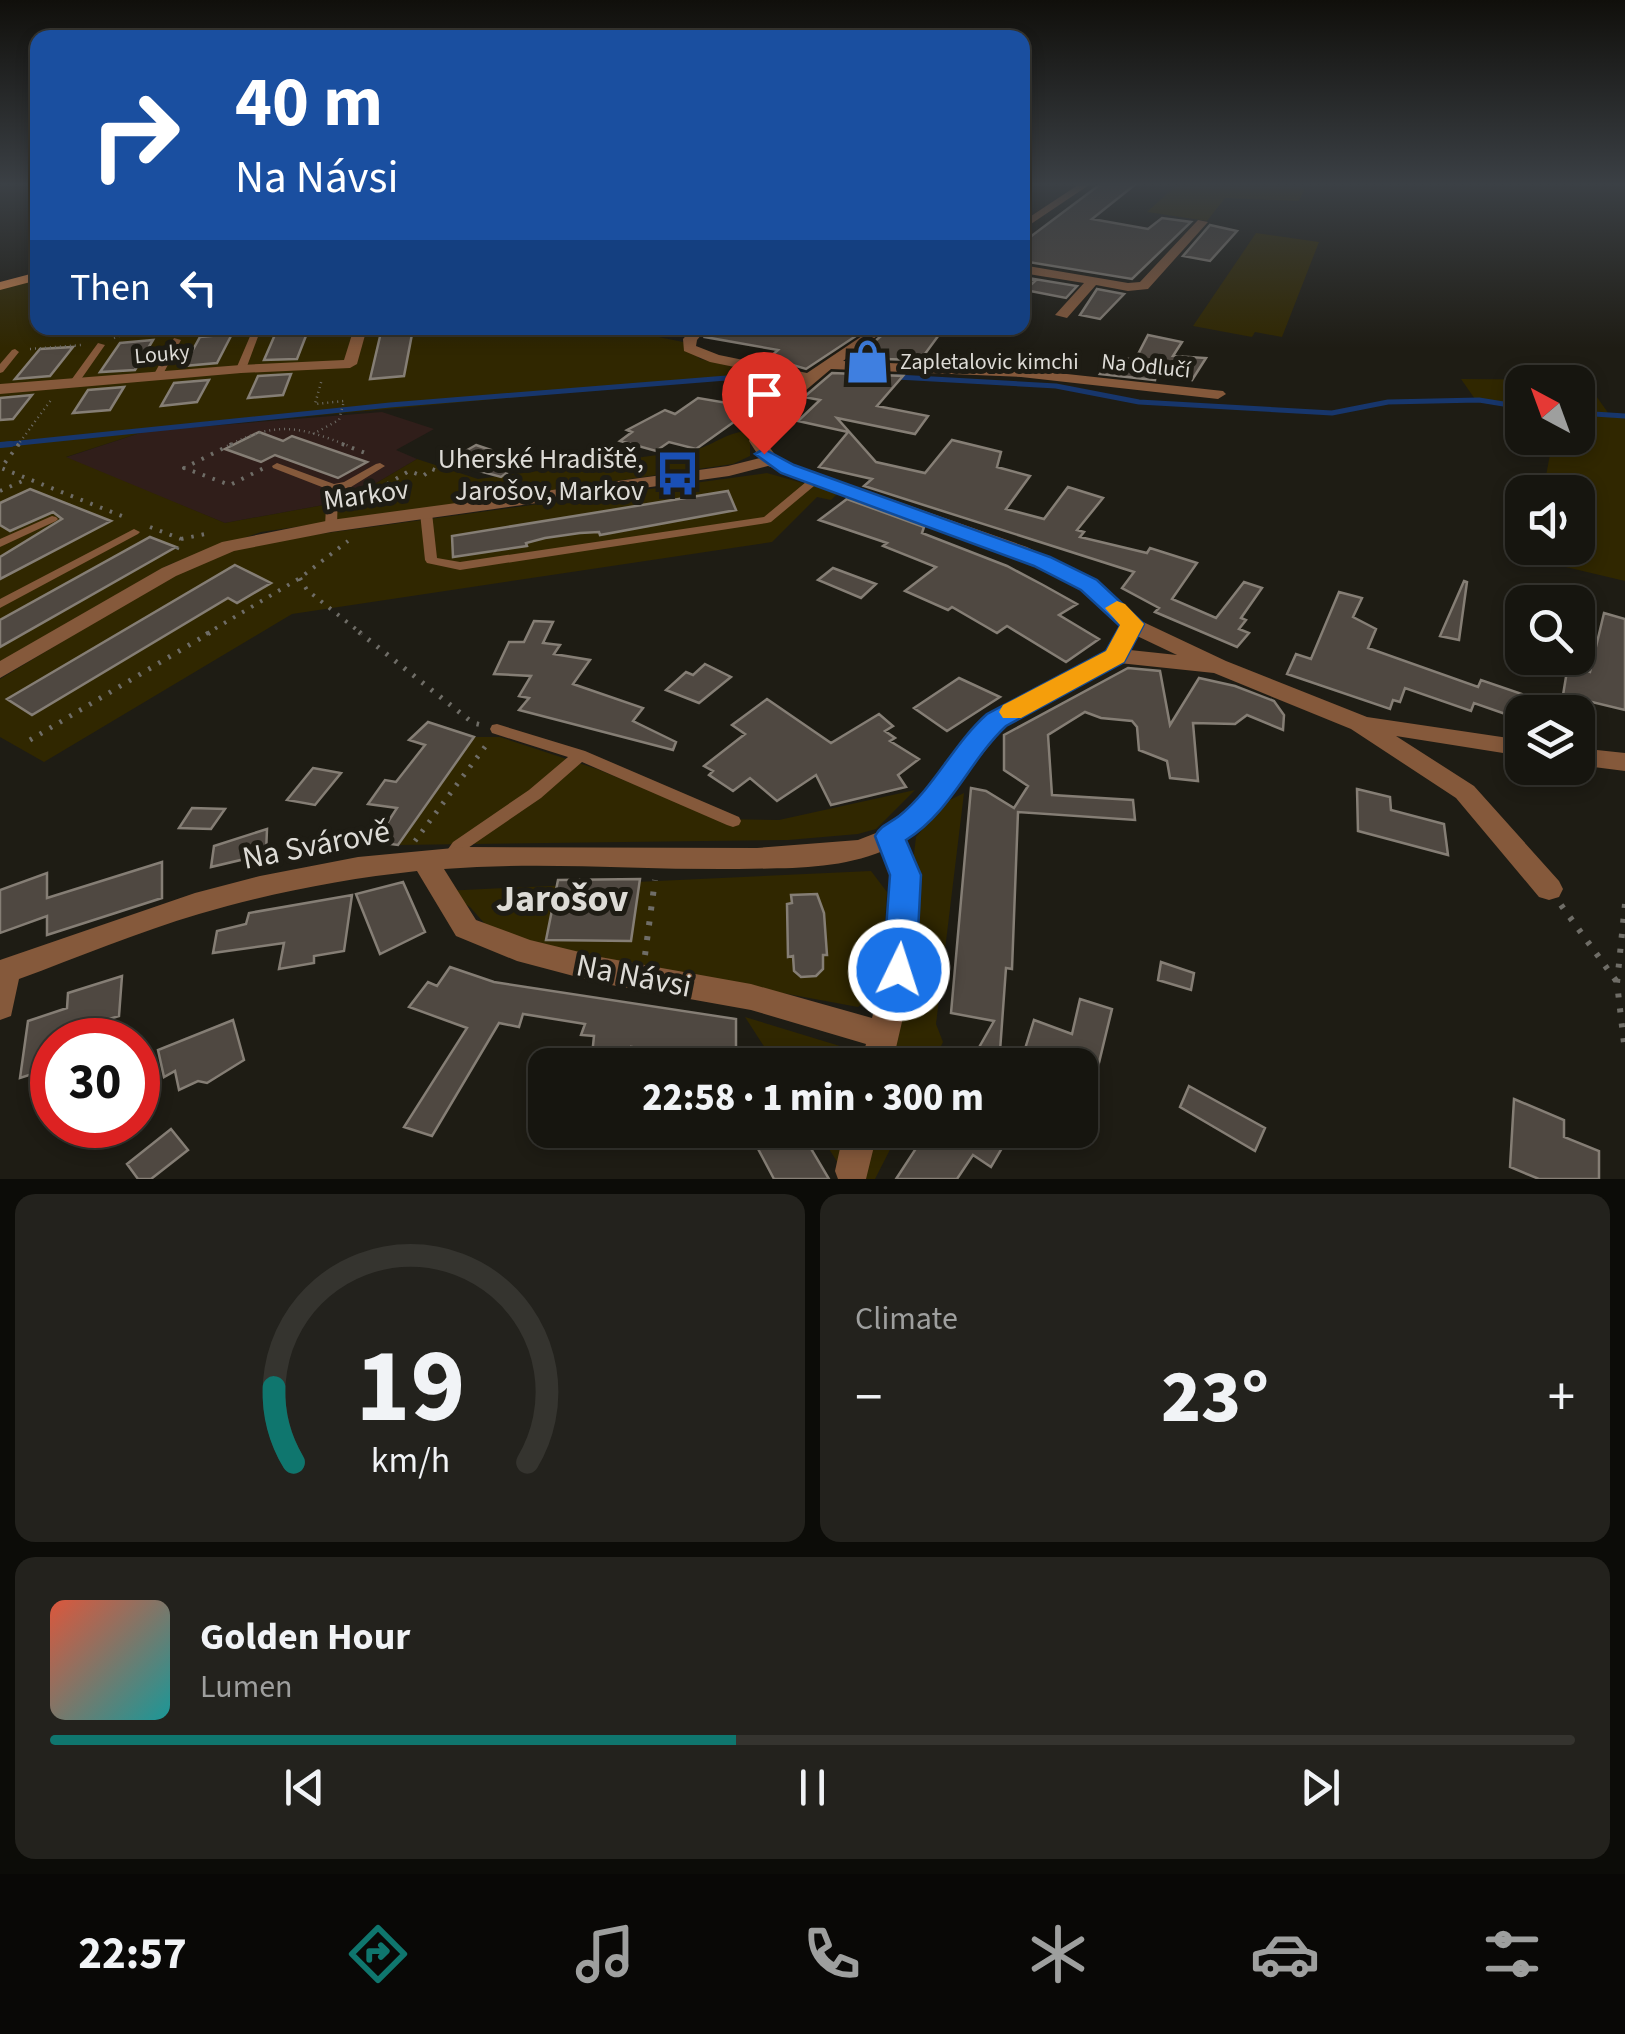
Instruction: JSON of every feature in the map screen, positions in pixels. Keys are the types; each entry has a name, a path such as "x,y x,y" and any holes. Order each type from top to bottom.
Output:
{"main road":[{"path":"0,286 30,278"}],"street":[{"path":"1030,270 1144,286 1187,238"},
{"path":"1062,314 1092,281"},
{"name":"Louky","path":"0,389 240,369 349,372 358,335"},
{"name":"Na Odlučí","path":"693,335 690,348 715,359 787,373 1021,373 1218,394"},
{"path":"872,335 771,412 759,430 758,442 770,460 1049,564 1089,585 1132,624 1218,666 1360,722 1465,792 1549,889"},
{"name":"Markov","path":"0,671 169,572 229,546 332,526 729,471 770,460"},
{"path":"1116,656 1132,624"},
{"path":"658,861 807,856 863,849 908,824 940,792 981,734 996,720 1116,656 1218,666"},
{"path":"1360,722 1505,745"},
{"path":"1595,759 1625,762"},
{"path":"879,1048 899,970 905,875 890,836"},
{"name":"Na Svárově","path":"2,972 168,912 306,877 428,855 658,861"},
{"name":"Na Návsi","path":"428,855 466,928 526,952 752,998 882,1035"},
{"path":"0,1007 2,972"},
{"path":"852,1171 857,1148"}],"lane":[{"path":"240,369 255,335"},
{"path":"158,376 177,340"},
{"path":"68,383 101,345"},
{"path":"0,370 16,352"},
{"path":"277,466 334,486 347,486 380,466"},
{"path":"426,513 431,560 460,566 767,520 816,480"},
{"path":"332,526 334,486"},
{"path":"0,543 52,518"},
{"path":"11,523 28,530"},
{"path":"0,604 136,525"},
{"path":"498,729 580,755 733,821"},
{"path":"428,855 460,846 536,794 580,755"}],"path":[{"path":"68,383 1,468 136,525 180,539 169,572"},
{"path":"0,491 25,480"},
{"path":"30,740 300,578 359,534"},
{"path":"300,578 307,590 474,723 498,729 428,855"},
{"path":"642,977 658,861"},
{"path":"1549,889 1617,983"},
{"path":"1625,904 1617,983 1625,1052"}],"shaded area":[{"path":"1253,238 1319,242 1282,337 1255,332 1252,337 1193,326"},
{"path":"30,281 30,335 649,335 683,342 700,359 770,374 146,431 66,457 225,523 346,501 417,459 478,479 695,450 735,433 750,431 750,456 733,464 261,532 168,565 0,662 0,289"},
{"path":"1461,379 1505,379 1505,406 1477,402"},
{"path":"1595,394 1611,417 1625,418 1625,581 1557,565 1595,565 1595,475 1546,475 1550,455 1595,455"},
{"path":"382,412 434,429 396,450 417,459 346,501 225,523 64,458 146,431"},
{"path":"767,473 838,493 831,500 817,497 772,542 292,614 44,762 0,737 0,679 170,577 226,552 290,538"},
{"path":"474,737 500,737 597,769 718,819 779,820 915,790 876,829 858,834 788,840 398,845"},
{"path":"964,793 936,1024 943,1042 940,1048 891,1048 916,837 944,803"},
{"path":"871,871 887,892 880,990 858,1007 500,941 470,907 443,891"},
{"path":"745,1017 846,1048 765,1048"},
{"path":"828,1148 891,1148 875,1179 848,1179"}],"building":[{"path":"1030,238 1174,238 1132,279 1030,262"},
{"path":"1199,238 1231,238 1210,261 1183,256"},
{"path":"1030,278 1077,286 1066,298 1030,291 1035,281"},
{"path":"1097,289 1124,294 1100,319 1080,315"},
{"path":"231,335 217,363 184,366 200,337"},
{"path":"275,335 306,335 297,359 264,360"},
{"path":"380,335 412,335 404,376 370,379"},
{"path":"857,335 806,369 769,358 778,350 705,337"},
{"path":"882,335 939,335 922,358 915,360 854,358"},
{"path":"1148,335 1182,342 1173,356 1206,358 1192,380 1156,372 1155,380 1100,374 1113,356 1135,360"},
{"path":"153,340 135,370 100,372 120,343"},
{"path":"73,347 50,376 15,379 40,349"},
{"path":"832,373 903,376 877,406 928,416 915,434 837,418 876,462 925,473 952,440 1001,452 997,467 1030,476 1006,509 1044,519 1068,487 1103,498 1077,530 1084,532 1080,537 1147,553 1150,548 1197,563 1172,599 1216,618 1244,582 1262,588 1241,618 1246,620 1239,629 1249,633 1237,647 1155,612 1159,608 1122,588 1134,572 864,486 872,479 819,467 848,432 798,421 820,400 804,397"},
{"path":"291,374 283,395 248,398 258,376"},
{"path":"762,377 790,382 696,449 669,442 656,451 620,441 632,432 627,430 665,410 675,414 698,398 727,403"},
{"path":"209,380 197,402 161,406 174,383"},
{"path":"124,387 110,410 73,413 88,390"},
{"path":"32,395 13,419 0,420 0,398"},
{"path":"259,432 283,441 292,436 367,462 338,478 275,455 261,462 225,449"},
{"path":"476,445 524,461 501,477 446,462"},
{"path":"30,489 111,521 0,579 0,557 62,519 53,512 10,531 0,525 0,503"},
{"path":"728,491 736,510 600,535 580,533 545,538 526,543 527,546 453,557 452,536"},
{"path":"847,499 924,527 922,533 1007,566 1043,585 1077,604 1059,615 1099,639 1066,662 1007,626 997,633 952,607 948,610 905,591 936,567 883,546 887,543 819,520"},
{"path":"150,537 176,547 0,647 0,620"},
{"path":"235,565 271,583 237,603 228,598 32,715 7,699"},
{"path":"833,568 876,584 861,598 818,580"},
{"path":"1464,581 1467,582 1459,640 1440,636"},
{"path":"1339,592 1362,598 1353,617 1376,629 1368,648 1478,687 1481,680 1522,694 1505,695 1505,714 1474,703 1471,711 1405,688 1400,702 1393,700 1390,709 1287,674 1296,654 1311,659"},
{"path":"1604,613 1625,619 1625,710 1595,703 1595,695 1563,695 1566,675 1595,675 1595,651"},
{"path":"534,621 553,622 543,643 560,645 554,654 590,660 573,684 643,708 633,721 676,742 673,750 519,710 529,698 519,696 531,676 494,674 509,642 524,642"},
{"path":"705,664 731,677 699,703 666,690 686,672 693,675"},
{"path":"1128,668 1160,671 1170,725 1199,678 1274,701 1284,715 1283,730 1247,715 1235,724 1193,723 1198,781 1170,778 1167,761 1139,750 1137,727 1132,721 1085,712 1048,735 1052,795 1133,800 1135,820 1018,812 1012,969 1006,968 1000,1048 979,1048 994,1021 951,1013 971,788 986,791 1014,808 1028,786 1004,770 1004,735"},
{"path":"959,678 1000,697 947,731 914,708"},
{"path":"767,699 831,743 879,714 893,726 885,731 895,738 890,741 919,759 898,775 906,787 831,805 816,775 777,801 750,778 733,791 709,775 713,771 704,766 745,734 732,725"},
{"path":"428,722 474,737 398,845 375,842 397,808 368,804 385,780 396,782 425,745 409,740"},
{"path":"313,768 341,773 315,805 287,800"},
{"path":"1357,789 1390,797 1391,810 1444,824 1448,855 1358,831"},
{"path":"192,808 225,809 211,829 179,828"},
{"path":"267,829 266,854 211,867 214,846"},
{"path":"162,862 162,898 47,935 47,916 0,933 0,890 47,873 47,898"},
{"path":"640,879 631,941 546,940 558,880"},
{"path":"403,882 425,932 380,954 356,894"},
{"path":"817,894 824,913 827,955 823,955 823,969 816,976 801,977 794,971 793,956 788,957 787,904 792,903 791,895"},
{"path":"352,895 344,951 314,956 314,963 279,969 284,943 213,953 217,931 246,924 249,913"},
{"path":"1161,962 1194,973 1191,990 1158,980"},
{"path":"450,967 494,982 736,1019 736,1048 593,1048 594,1036 581,1035 585,1024 523,1014 519,1027 499,1023 432,1136 404,1127 467,1028 409,1007 428,982 437,986"},
{"path":"122,976 119,1016 37,1018 67,1008 68,993"},
{"path":"1080,999 1112,1009 1098,1067 1098,1048 1025,1048 1034,1020 1072,1034"},
{"path":"233,1020 244,1060 207,1083 198,1081 179,1090 175,1071 164,1077 160,1049"},
{"path":"28,1021 30,1075 20,1078"},
{"path":"1189,1086 1265,1128 1255,1151 1180,1107"},
{"path":"1514,1099 1564,1120 1564,1137 1599,1151 1599,1179 1539,1179 1510,1167"},
{"path":"171,1129 188,1150 151,1179 138,1179 127,1164 147,1148 160,1148 160,1138"},
{"path":"758,1148 811,1148 829,1179 774,1179"},
{"path":"916,1148 1002,1148 991,1167 973,1155 957,1179 896,1179"}],"waterway":[{"path":"11,444 0,445 390,405 775,374"},
{"path":"897,377 1056,386 1139,402 1332,413 1388,402 1479,400 1505,404"},
{"path":"1595,414 1625,416"}],"slow traffic":[{"path":"1012,712 1116,656 1132,624 1117,608"}],"place":[{"name":"Zapletalovic kimchi","path":"867,361"},
{"name":"Uherské Hradiště, Jarošov, Markov","path":"677,474"}],"district":[{"name":"Jarošov","path":"562,898"}],"route":[{"path":"764,454 788,469 1042,561 1089,585 1132,624 1116,656 996,720 981,734 940,792 890,836 905,875 899,970"}]}
